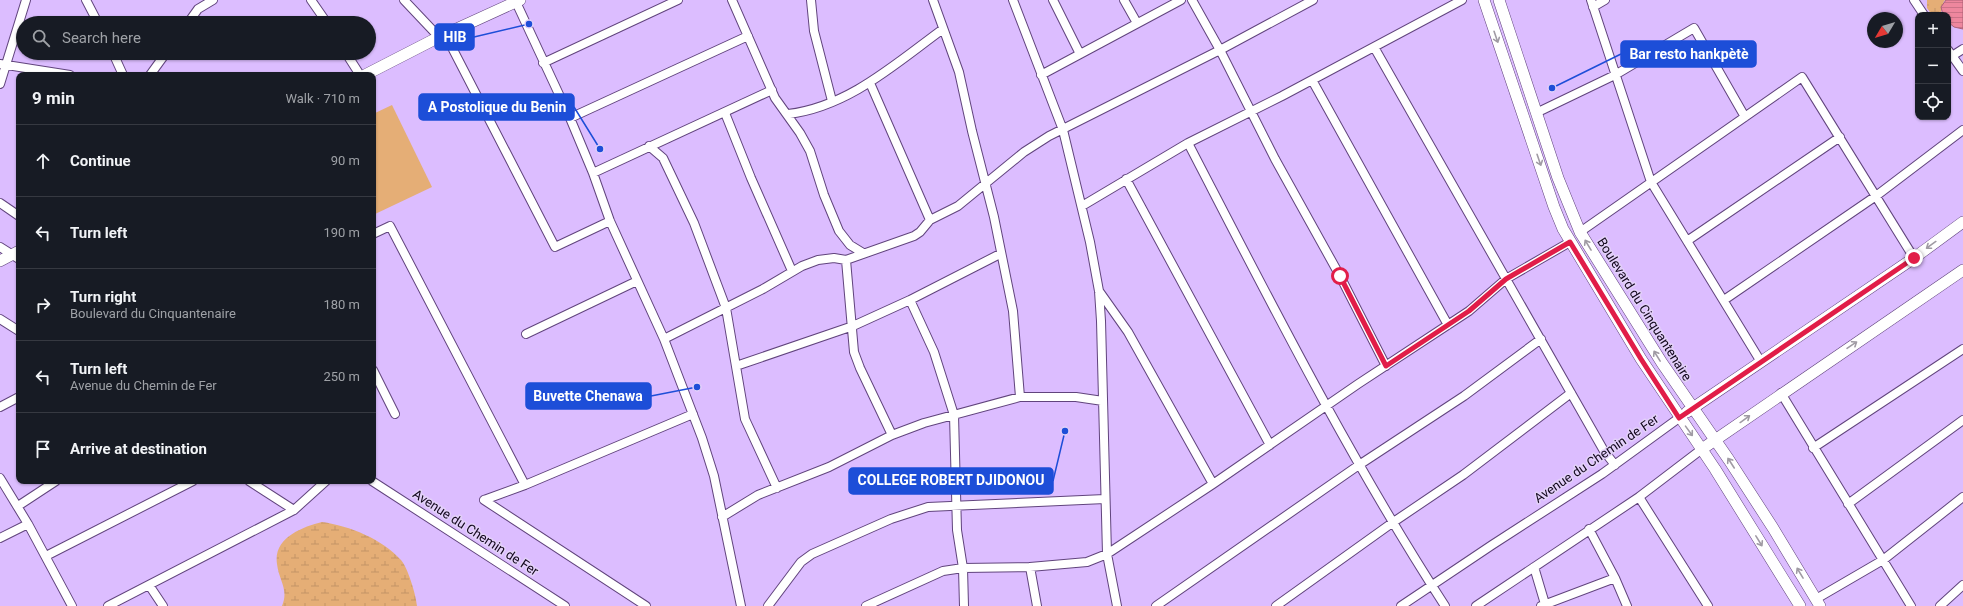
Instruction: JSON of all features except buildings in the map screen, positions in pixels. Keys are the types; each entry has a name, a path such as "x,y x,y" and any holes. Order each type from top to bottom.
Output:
{"main road":[{"path":"1484,0 1554,207 1570,242 1637,352 1679,418 1702,449 1800,606"},
{"name":"Boulevard du Cinquantenaire","path":"1499,0 1558,178 1580,232 1612,286 1692,409 1716,440 1773,528 1818,603"},
{"path":"371,72 514,2"},
{"name":"Avenue du Chemin de Fer","path":"1679,418 1914,258 1963,222"},
{"path":"0,260 16,255"},
{"path":"1702,449 1963,270"}],"street":[{"path":"20,16 26,0"},
{"path":"86,0 94,16"},
{"path":"193,16 198,10 213,0"},
{"path":"311,0 322,16"},
{"path":"404,0 442,36 555,247 610,221"},
{"path":"543,63 678,0"},
{"path":"732,0 772,90 810,150 824,196 839,231 850,245 863,253"},
{"path":"811,0 814,31 832,100"},
{"path":"933,0 959,72 994,217 1000,254 1013,311 1020,397"},
{"path":"1013,0 1063,130 1082,206 1099,291 1107,554 1117,606"},
{"path":"1053,0 1080,54"},
{"path":"1124,0 1137,24"},
{"path":"1041,75 1181,0"},
{"path":"1192,0 1252,111 1275,159 1340,276 1386,366"},
{"path":"664,339 763,289 792,271 818,260 834,258 846,260 914,236 920,232 930,220 958,206 1024,152 1063,130 1220,50 1313,0"},
{"path":"1082,206 1188,143 1312,80 1462,0"},
{"path":"1605,0 1592,3 1652,182 1761,362"},
{"path":"1914,0 1922,12"},
{"path":"514,2 570,118 593,173 610,221 664,339 702,438 714,476 740,604 749,606"},
{"path":"0,84 2,64 16,27"},
{"path":"1536,113 1615,75 1694,28 1745,116"},
{"path":"788,114 809,110 832,100 848,96 870,83 943,29"},
{"path":"570,118 748,36"},
{"path":"1374,47 1604,451 1615,465"},
{"path":"1951,53 1963,49"},
{"path":"1951,54 1963,71"},
{"path":"116,60 122,72"},
{"path":"152,72 161,60"},
{"path":"350,60 358,72"},
{"path":"2,64 51,72"},
{"path":"1580,232 1802,77 1914,258"},
{"path":"1312,80 1448,325"},
{"path":"870,83 930,220"},
{"path":"593,173 772,90"},
{"path":"725,113 751,178 792,271"},
{"path":"1724,300 1876,196 1963,130"},
{"path":"1687,241 1840,137"},
{"path":"1188,143 1359,465 1392,523 1445,606"},
{"path":"649,146 663,158 675,181 694,223 726,308 745,419 777,488"},
{"path":"1126,179 1270,445"},
{"path":"0,203 16,214"},
{"path":"376,233 390,226 525,485"},
{"path":"866,606 943,571 963,568 1030,566 1087,562 1107,554 1469,311 1506,279 1570,242"},
{"path":"0,247 16,255"},
{"path":"736,366 854,326 910,300 1000,254"},
{"path":"846,260 854,326 852,339 854,352 860,368 892,435"},
{"path":"526,334 637,281"},
{"path":"1099,291 1128,332 1213,484"},
{"path":"910,300 934,352 954,415 957,530 963,568 964,606"},
{"path":"0,319 16,329"},
{"path":"1156,606 1359,465 1464,396 1541,339"},
{"path":"1814,448 1963,349"},
{"path":"376,376 395,414"},
{"path":"1276,606 1392,523 1464,475 1571,393"},
{"path":"1781,394 1912,606"},
{"path":"722,517 758,495 829,467 892,435 954,415 1020,397 1076,397 1103,402"},
{"path":"0,407 16,399"},
{"path":"646,606 484,500 525,485 692,414"},
{"name":"Avenue du Chemin de Fer","path":"1401,606 1615,465 1679,418"},
{"path":"1848,504 1963,420"},
{"path":"1477,606 1640,496 1702,449"},
{"path":"0,480 18,506 72,606"},
{"path":"18,506 51,484"},
{"path":"46,556 187,484"},
{"path":"254,484 294,510"},
{"path":"108,606 294,510 323,484"},
{"name":"Avenue du Chemin de Fer","path":"376,484 565,606"},
{"path":"1640,496 1708,606"},
{"path":"1818,603 1883,560 1963,497"},
{"path":"768,606 801,562 812,554 891,519 928,507 1105,499"},
{"path":"0,538 28,524"},
{"path":"1589,529 1615,578 1627,606"},
{"path":"1030,566 1037,606"},
{"path":"1534,567 1543,605 1615,578"},
{"path":"1940,606 1963,585"},
{"path":"149,586 163,606"}],"green space":[{"path":"1927,0 1946,0 1944,1 1941,12 1930,12 1927,8"},
{"path":"392,105 432,187 376,214 376,113"},
{"path":"322,522 354,530 365,535 385,546 401,560 409,575 417,606 282,606 284,600 284,590 277,564 277,555 280,547 290,535 306,527"}],"shaded area":[{"path":"1946,0 1963,0 1963,29 1954,27 1951,24 1951,12 1942,12 1941,7"}],"place":[{"name":"HIB","path":"529,24"},
{"name":"Bar resto hankpètè","path":"1552,88"},
{"name":"A Postolique du Benin","path":"600,149"},
{"name":"Buvette Chenawa","path":"697,387"},
{"name":"COLLEGE ROBERT DJIDONOU","path":"1065,431"}],"route":[{"path":"1340,276 1386,366 1469,311 1486,298 1506,279 1570,242 1605,301 1679,418 1914,258"}]}
